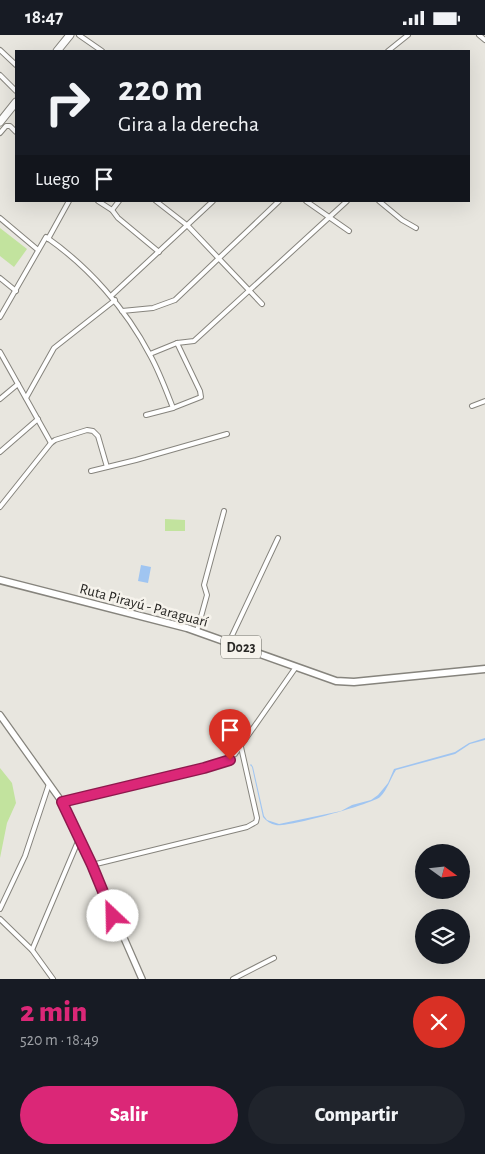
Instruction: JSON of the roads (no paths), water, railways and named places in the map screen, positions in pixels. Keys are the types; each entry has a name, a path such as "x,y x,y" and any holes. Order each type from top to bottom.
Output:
{"highway":[{"path":"58,50 70,35"},
{"path":"0,122 15,103"}],"main road":[{"name":"Ruta Pirayú - Paraguarí","path":"0,580 197,631 336,681 485,669"},
{"path":"0,715 62,802 142,979"}],"street":[{"path":"80,35 101,50"},
{"path":"389,50 408,35"},
{"path":"479,35 485,40"},
{"path":"0,50 15,64"},
{"path":"0,75 15,90"},
{"path":"0,133 6,126 10,126 15,131"},
{"path":"48,239 68,202"},
{"path":"100,202 112,210 118,218 159,252"},
{"path":"112,210 119,202"},
{"path":"157,202 188,226 262,304"},
{"path":"111,296 212,202"},
{"path":"122,311 153,308 175,300 278,202"},
{"path":"307,202 349,231"},
{"path":"150,354 178,343 194,341 346,202"},
{"path":"380,202 402,220 416,228"},
{"path":"0,218 38,250"},
{"path":"0,317 46,237 63,248 115,300 150,354 174,408"},
{"path":"0,278 16,291"},
{"path":"26,398 54,349 115,300"},
{"path":"146,415 174,408 201,397 178,343"},
{"path":"0,352 51,443"},
{"path":"0,399 18,384"},
{"path":"472,406 485,401"},
{"path":"0,452 38,419"},
{"path":"0,507 55,440 87,430 93,431 98,435 107,467"},
{"path":"91,471 226,434"},
{"path":"197,631 208,595 204,585 224,511"},
{"path":"230,642 278,538"},
{"path":"62,802 230,760 296,667"},
{"path":"92,865 247,827 256,822 257,818 241,747"},
{"path":"0,909 25,856 49,784"},
{"path":"32,950 79,839"},
{"path":"0,919 32,950 53,979"},
{"path":"233,979 274,958"}],"water":[{"path":"141,565 151,567 148,583 138,581"},
{"path":"485,738 485,740 470,744 455,754 396,770 383,794 374,800 362,805 329,815 283,825 272,824 263,817 250,765 253,767 264,816 267,820 279,824 341,811 352,805 371,800 388,783 394,769 455,752 469,743"}]}
